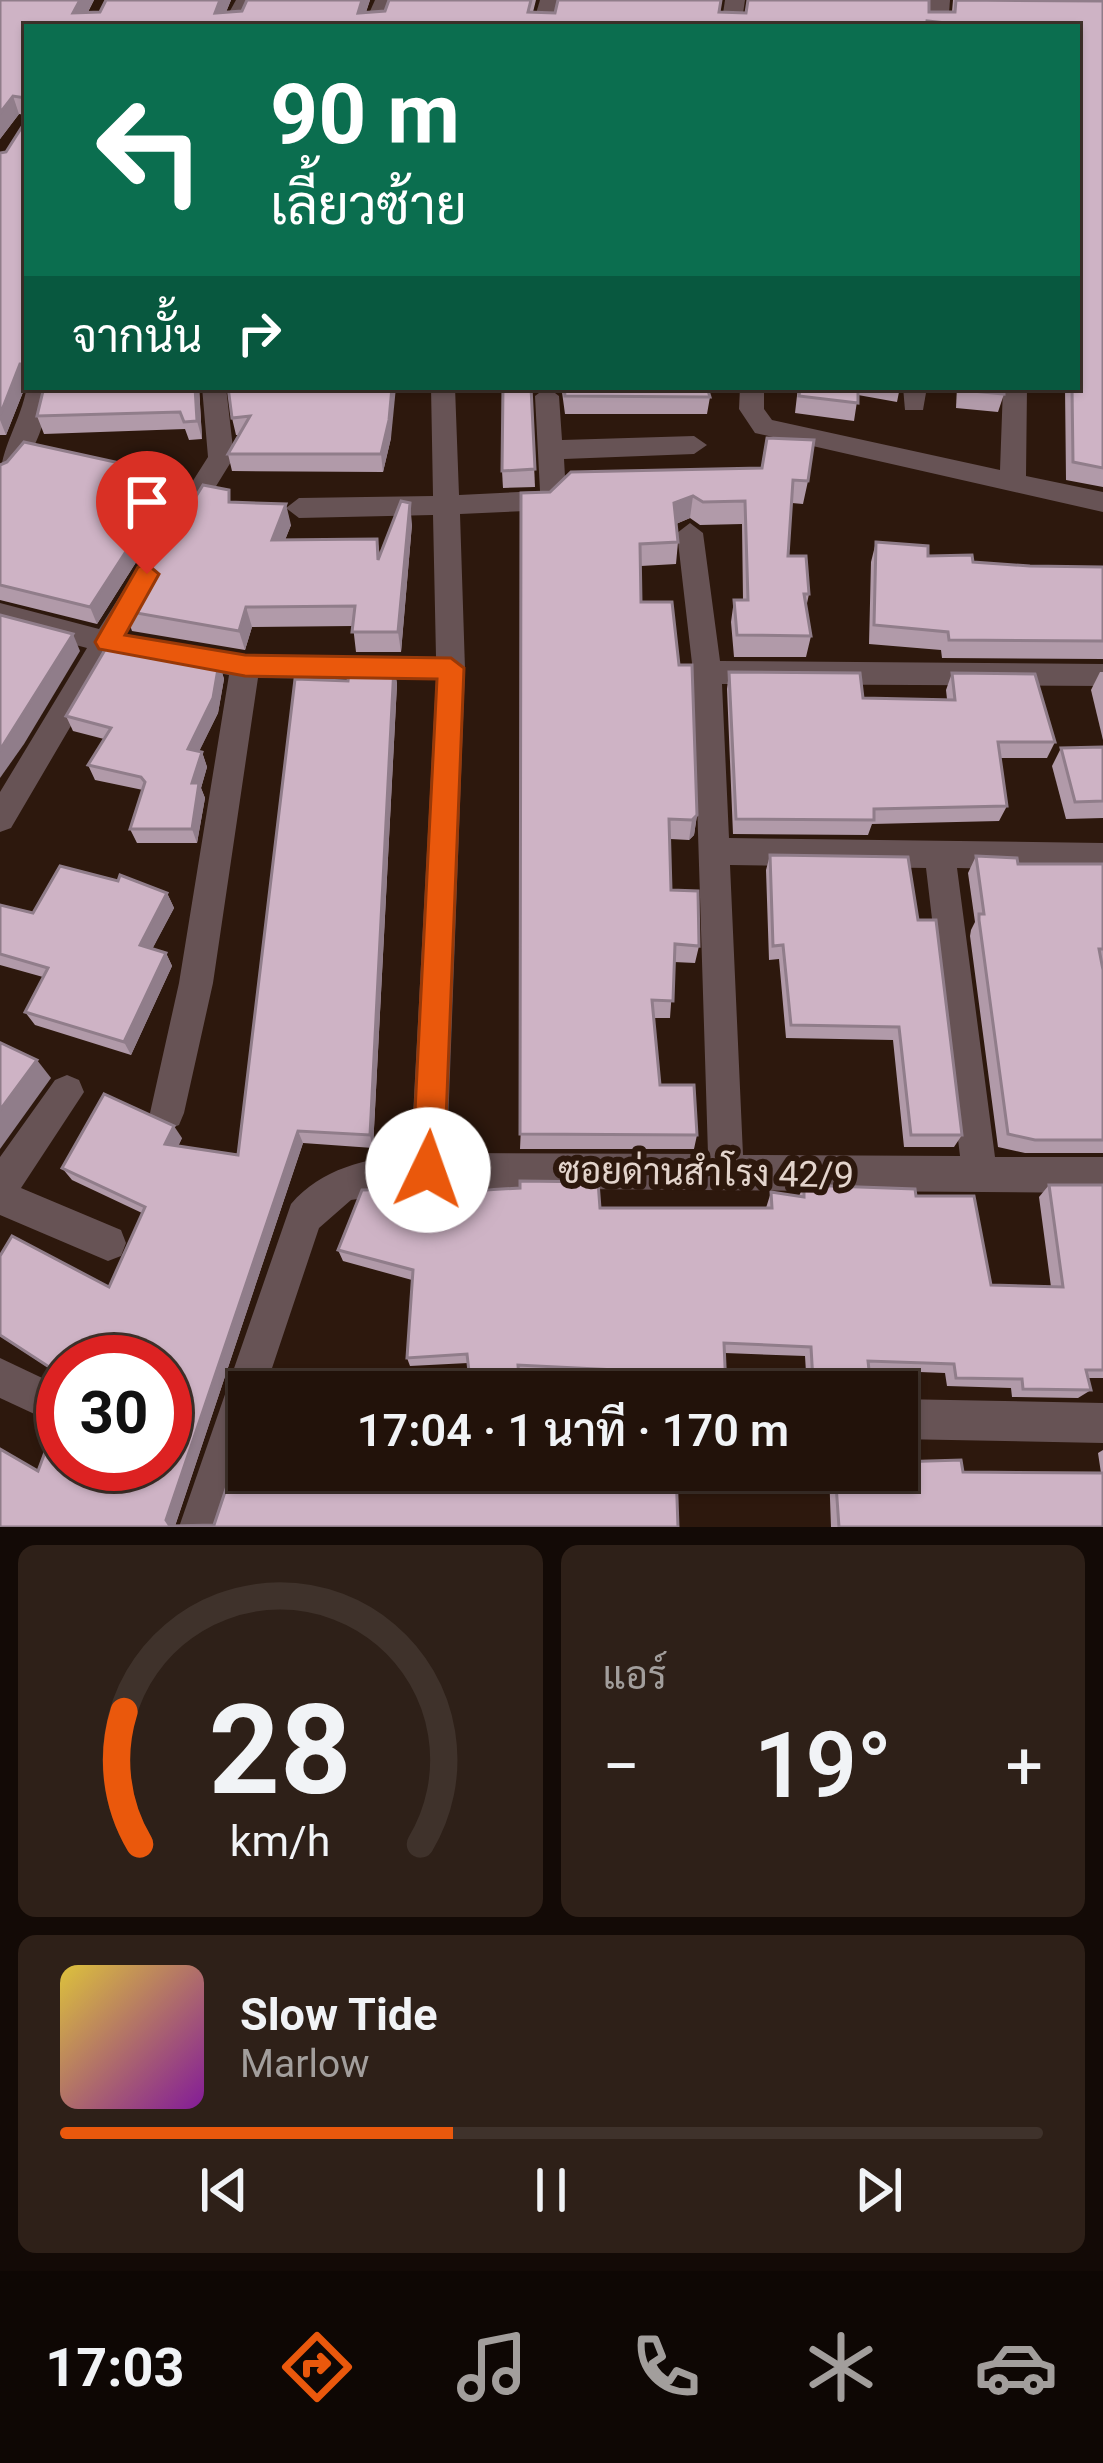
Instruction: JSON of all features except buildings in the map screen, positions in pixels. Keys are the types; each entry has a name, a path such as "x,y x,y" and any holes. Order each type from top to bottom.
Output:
{"street":[{"path":"0,473 27,436 39,390"},
{"path":"0,820 221,457 214,390"},
{"path":"428,1170 451,668 443,390"},
{"path":"752,390 749,406 764,427 1103,502"},
{"path":"1013,482 1015,390"},
{"path":"299,508 530,506 549,499 553,495 548,396"},
{"path":"550,450 694,445"},
{"path":"690,532 706,672 726,1173"},
{"path":"0,614 108,642 245,666 451,668"},
{"path":"167,1113 196,983 245,666"},
{"path":"706,672 1103,675"},
{"path":"713,851 1103,857"},
{"path":"940,857 980,1176"},
{"path":"68,1092 0,1193 108,1243"},
{"name":"ซอยด่านสำโรง 42/9","path":"256,1371 304,1217 316,1200 351,1180 428,1170 1103,1175"},
{"path":"0,1377 36,1396"},
{"path":"918,1419 1103,1423"},
{"path":"199,1527 228,1452"}],"route":[{"path":"147,574 108,642 245,666 451,668 428,1170"}]}
